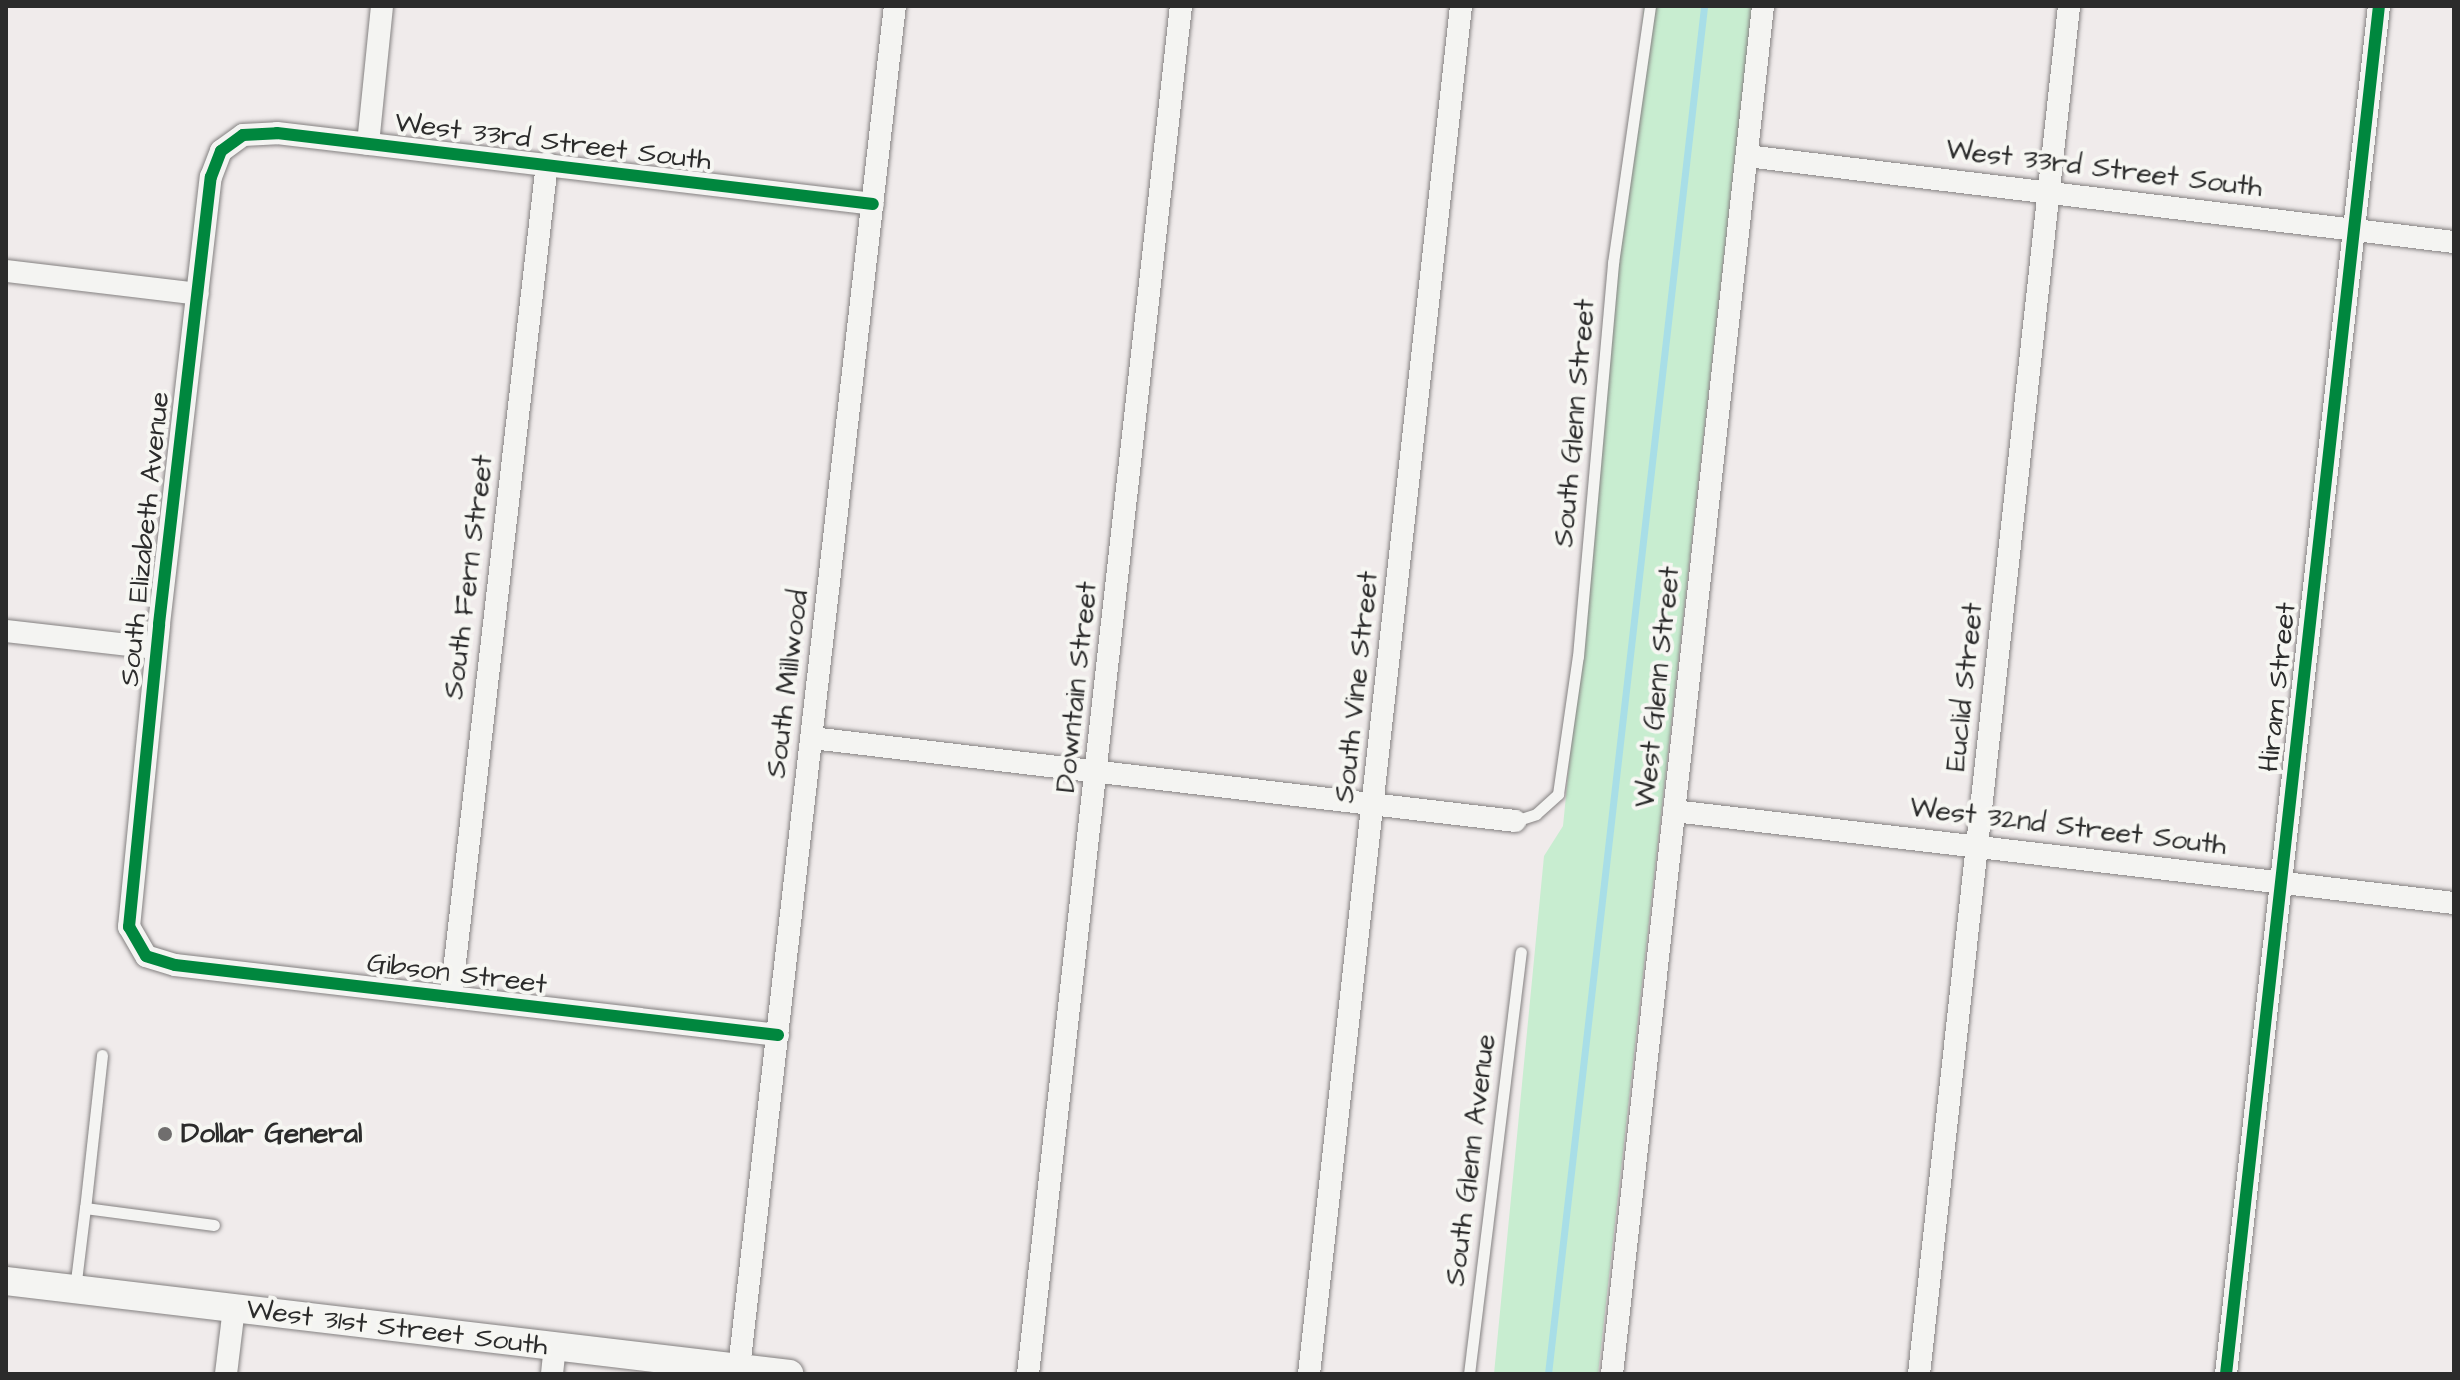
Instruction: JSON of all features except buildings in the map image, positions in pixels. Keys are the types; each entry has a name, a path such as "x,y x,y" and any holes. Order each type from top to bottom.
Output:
{"street":[{"path":"368,144 382,6"},
{"name":"South Millwood","path":"739,1368 895,6"},
{"name":"Downtain Street","path":"1028,1374 1098,772 1181,6"},
{"name":"South Vine Street","path":"1309,1374 1375,804 1461,6"},
{"name":"West Glenn Street","path":"1612,1374 1763,6"},
{"name":"Euclid Street","path":"1919,1374 2069,6"},
{"name":"Hiram Street","path":"2226,1374 2379,6"},
{"name":"West 33rd Street South","path":"230,143 258,132 873,204"},
{"name":"South Elizabeth Avenue","path":"136,945 129,927 156,648 211,177 221,151 230,143"},
{"name":"West 33rd Street South","path":"1747,156 2454,242"},
{"name":"South Fern Street","path":"451,997 547,164"},
{"path":"6,271 198,294"},
{"path":"6,631 156,648"},
{"path":"812,738 1515,821"},
{"name":"West 32nd Street South","path":"1674,811 2454,903"},
{"name":"Gibson Street","path":"136,945 146,956 175,965 778,1035"},
{"name":"West 31st Street South","path":"6,1281 234,1308 553,1360 739,1368 789,1374"},
{"path":"226,1374 234,1308"}],"lane":[{"name":"South Glenn Street","path":"1515,821 1536,814 1558,794 1578,656 1613,263 1650,6"},
{"name":"South Glenn Avenue","path":"1469,1374 1521,952"},
{"path":"75,1289 102,1055"},
{"path":"85,1208 214,1225"}],"green space":[{"path":"1644,6 1752,6 1598,1374 1494,1374 1544,856 1563,826"}],"waterway":[{"path":"1548,1374 1704,6"}],"cycle path":[{"path":"2226,1374 2379,6"},
{"path":"778,1035 175,965 146,956 129,927 159,624 211,177 221,151 243,135 277,133 873,204"}],"place":[{"name":"Dollar General","path":"165,1134"}]}
